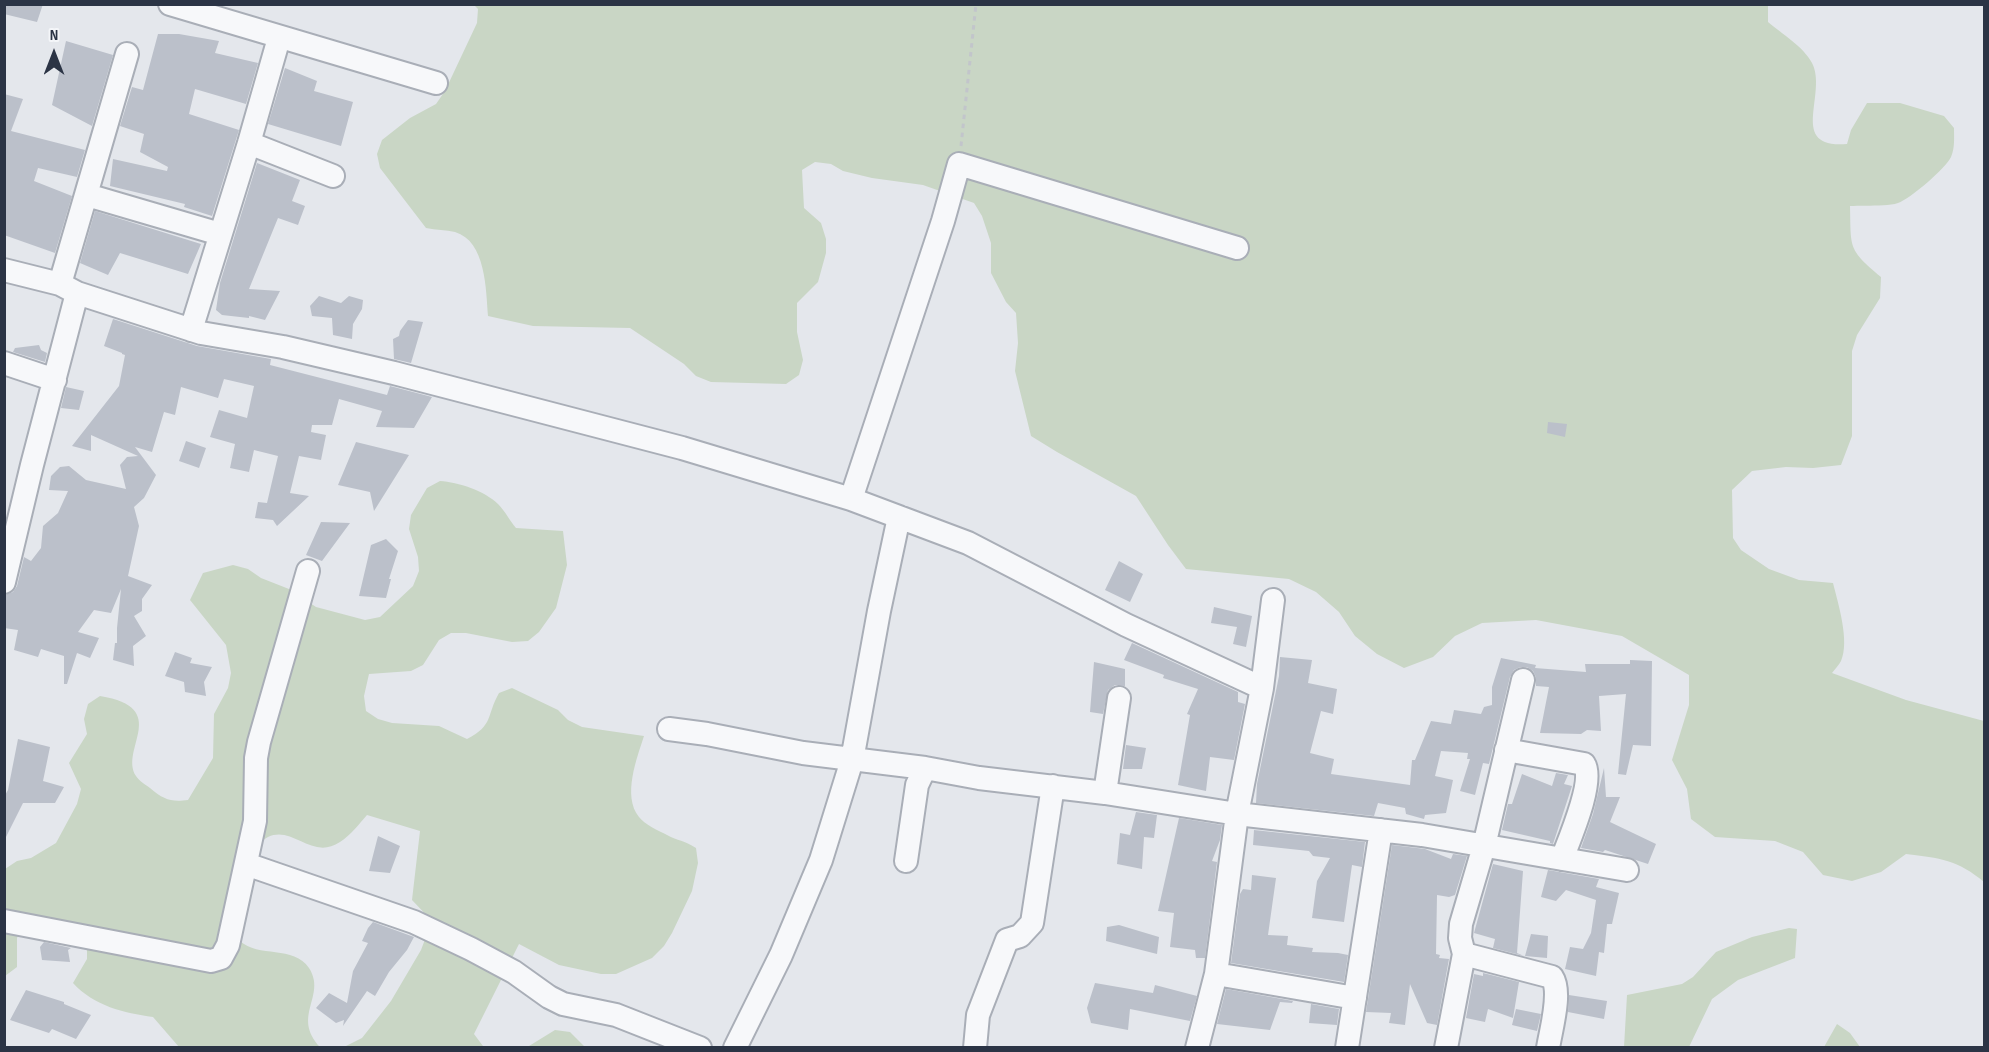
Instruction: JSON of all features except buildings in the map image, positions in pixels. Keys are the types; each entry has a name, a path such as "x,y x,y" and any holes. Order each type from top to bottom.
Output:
{"street":[{"path":"170,4 436,83"},
{"path":"191,330 279,38"},
{"path":"4,582 55,380 68,289 87,195 127,54"},
{"path":"249,143 333,176"},
{"path":"851,499 943,221 959,164 1237,248"},
{"path":"87,195 220,234"},
{"path":"4,270 191,330 283,347 518,405 682,448 851,499 968,543 1126,625 1262,688"},
{"path":"4,363 55,380"},
{"path":"735,1047 782,955 821,860 852,760 899,517"},
{"path":"4,921 216,961 225,954 255,821 256,758 259,742 308,571"},
{"path":"1197,1047 1216,974 1237,814 1262,688 1273,600"},
{"path":"1446,1047 1464,954 1460,939 1461,924 1484,846 1523,680"},
{"path":"1105,794 1119,698"},
{"path":"669,729 803,753 925,768 979,778 1053,786 1237,814 1382,830 1627,870"},
{"path":"1506,750 1584,764 1587,768 1582,801 1562,859"},
{"path":"906,861 917,785 925,768"},
{"path":"975,1047 978,1015 1007,940 1020,936 1032,923 1053,786"},
{"path":"1347,1047 1382,830"},
{"path":"246,864 414,922 506,967 563,1004 616,1016 700,1047"},
{"path":"1464,954 1552,977 1557,983 1548,1047"},
{"path":"1216,974 1355,998"}],"path":[{"path":"959,164 976,4"}],"green space":[{"path":"474,5 1768,5 1768,22 1798,46 1812,63 1816,76 1813,117 1814,129 1818,138 1829,143 1847,144 1851,130 1867,103 1900,103 1944,116 1954,128 1954,143 1948,162 1919,190 1904,200 1887,205 1850,206 1853,247 1862,260 1881,277 1880,298 1857,335 1852,351 1852,436 1841,465 1752,471 1732,490 1733,538 1741,550 1769,569 1799,580 1833,583 1842,622 1844,643 1841,661 1832,673 1906,700 1984,721 1984,882 1966,869 1948,861 1906,854 1881,872 1852,881 1823,875 1803,852 1775,841 1715,837 1691,819 1687,789 1672,760 1689,705 1689,675 1622,636 1536,620 1482,623 1455,636 1433,657 1404,668 1377,654 1355,636 1339,612 1316,592 1289,579 1186,569 1136,496 1031,436 1015,371 1018,343 1016,313 1006,302 991,273 991,243 982,216 974,203 923,185 872,178 843,171 831,164 815,162 802,170 804,208 821,223 826,239 826,253 818,282 797,303 797,332 803,360 799,375 786,384 711,382 696,376 684,364 630,328 533,326 488,316 485,280 479,256 473,245 465,237 455,232 426,228 380,168 377,154 382,140 410,118 436,104 445,91 477,23 478,9"},
{"path":"440,481 463,485 493,499 516,528 563,531 567,565 556,608 539,632 528,641 512,642 466,633 451,633 439,640 423,665 411,671 369,674 364,696 366,711 378,719 392,723 439,726 467,739 486,724 499,693 512,688 558,710 568,720 582,727 644,736 632,777 634,808 641,820 648,825 696,848 698,863 692,891 664,946 652,958 616,974 601,974 559,965 519,944 474,1034 483,1046 491,1047 344,1047 362,1038 391,1001 421,950 432,921 412,900 420,831 367,815 348,836 330,847 312,846 286,835 268,837 262,841 257,846 232,929 240,941 248,946 294,956 309,968 314,988 309,1026 312,1036 320,1047 179,1047 153,1017 100,1003 73,983 87,959 87,944 24,924 17,938 17,967 5,976 5,869 17,861 31,858 56,843 77,804 81,789 69,763 87,734 84,719 88,704 100,696 122,702 134,710 139,719 139,730 133,754 136,776 164,798 177,801 188,800 213,758 214,714 228,688 231,673 226,645 190,600 203,573 233,565 248,569 261,578 289,589 316,607 365,620 380,617 413,586 419,571 418,557 409,529 411,515 427,488"},
{"path":"1789,928 1797,929 1795,958 1738,980 1712,999 1689,1047 1624,1047 1627,995 1682,984 1693,977 1716,952 1752,937"},
{"path":"1837,1024 1850,1033 1860,1047 1824,1047"},
{"path":"555,1030 570,1032 585,1047 515,1047 529,1046"}]}
